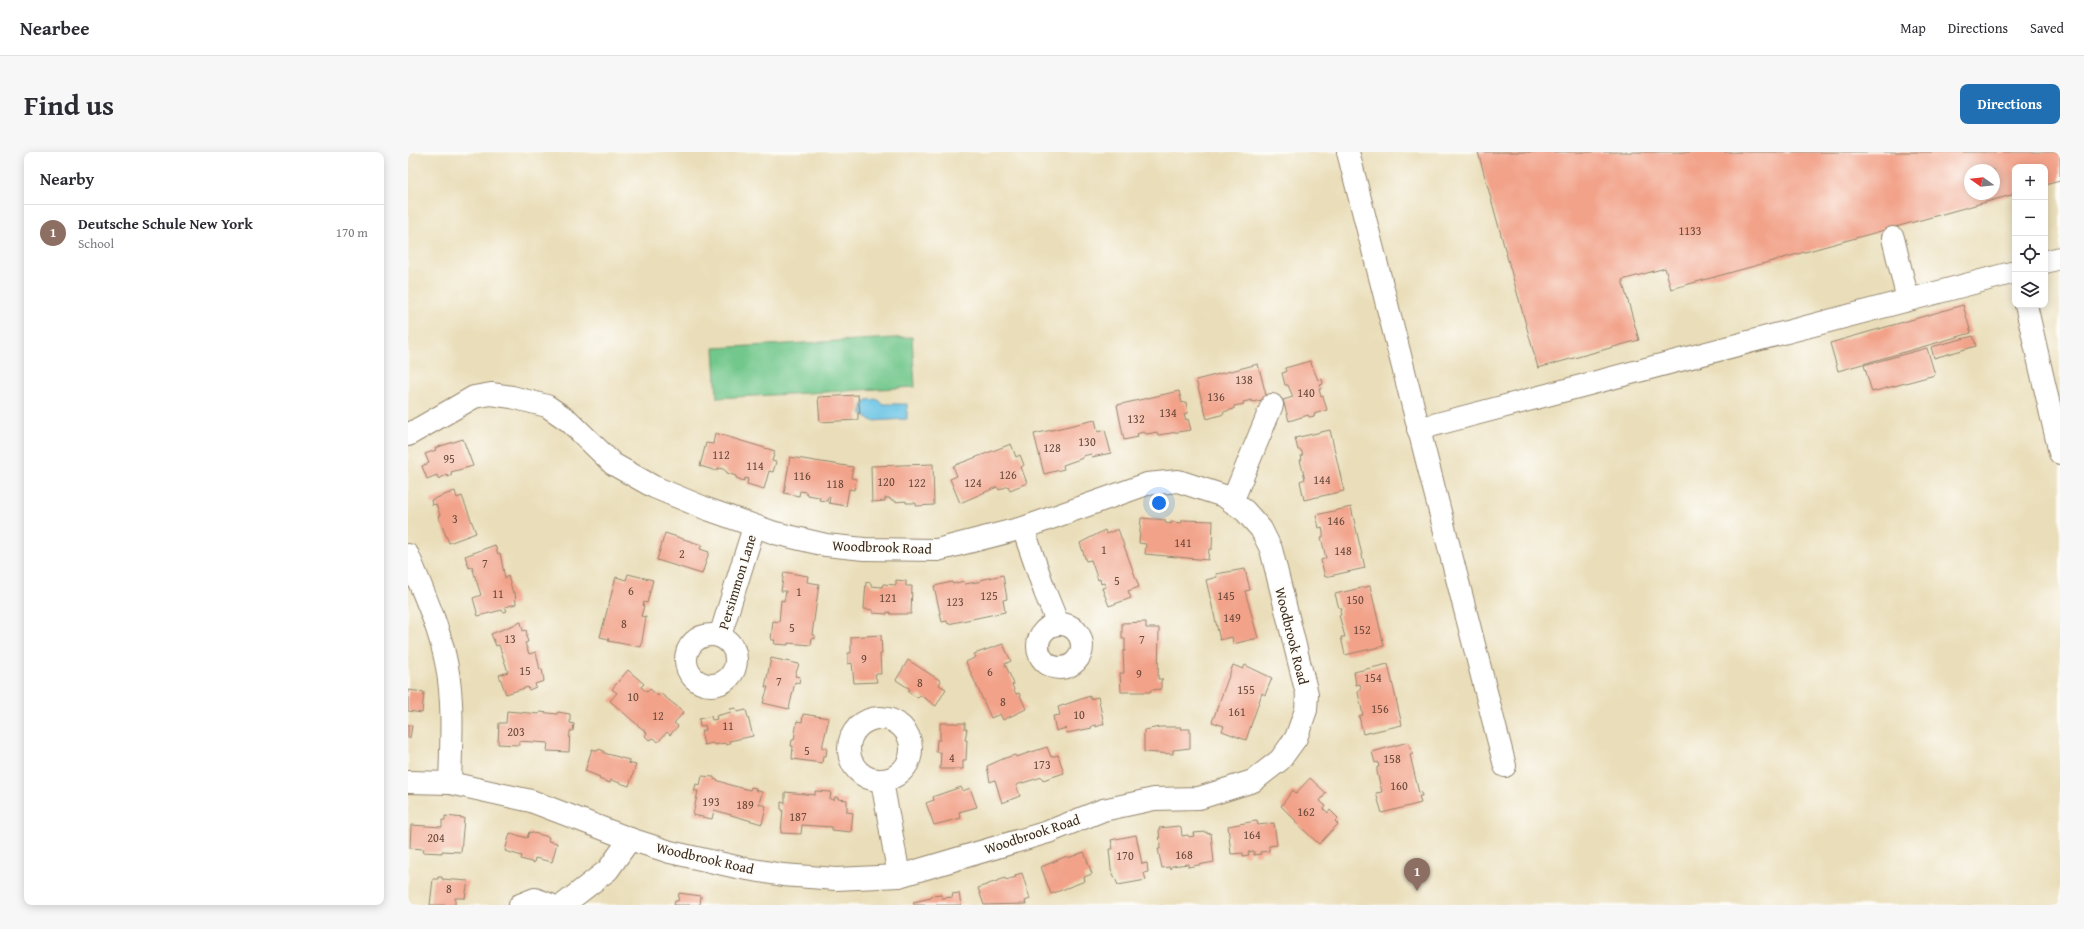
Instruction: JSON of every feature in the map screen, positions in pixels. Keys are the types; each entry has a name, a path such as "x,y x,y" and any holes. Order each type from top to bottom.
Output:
{"street":[{"path":"1348,152 1505,766"},
{"path":"1893,238 1908,300"},
{"path":"2048,261 2060,258"},
{"path":"1418,429 2012,273"},
{"path":"2027,308 2060,453"},
{"name":"Woodbrook Road","path":"408,435 474,397 491,394 512,397 547,406 569,421 613,464 654,487 754,527 834,546 864,549 937,550 1023,528 1147,484 1178,481 1224,496 1245,511 1261,529 1271,549 1307,694 1306,710 1296,738 1280,760 1253,781 1199,798 1154,799 1102,810 1048,832 898,876 836,879 783,876 741,868 678,854 630,839 531,801 450,783 408,782"},
{"path":"1232,502 1272,405"},
{"name":"Persimmon Lane","path":"720,636 754,527"},
{"path":"1023,528 1045,592 1058,624"},
{"path":"408,555 439,633 447,668 451,697 450,783"},
{"path":"882,781 898,876"},
{"path":"563,905 608,870 630,839"},
{"path":"520,905 535,899 543,900 551,905"}],"green space":[{"path":"912,337 915,387 717,398 714,348"}],"water":[{"path":"878,399 883,404 907,404 907,419 872,421 862,414 862,406 867,400"}],"building":[{"path":"1478,152 2060,152 2060,181 2048,184 2048,164 2012,164 2012,195 2000,198 2000,164 1964,164 1964,200 1993,200 1671,289 1665,268 1622,280 1639,340 1538,368"},
{"path":"1963,305 1971,333 1838,371 1830,343"},
{"path":"1973,336 1976,346 1934,358 1931,347"},
{"path":"1927,348 1935,375 1872,392 1864,365"},
{"path":"1310,361 1318,380 1322,379 1323,384 1320,385 1321,389 1319,389 1321,397 1323,396 1327,410 1314,414 1315,416 1309,417 1308,415 1289,421 1283,400 1293,397 1288,385 1285,385 1282,373 1286,372 1285,368"},
{"path":"1258,364 1267,399 1243,402 1244,404 1234,406 1234,409 1223,412 1224,414 1207,419 1196,380"},
{"path":"1179,391 1182,403 1186,402 1188,413 1184,414 1186,420 1188,419 1191,430 1158,435 1157,432 1147,434 1143,432 1137,434 1138,437 1124,440 1117,405"},
{"path":"858,395 860,413 858,413 858,420 820,422 818,397"},
{"path":"1095,420 1098,432 1105,430 1111,453 1092,457 1091,454 1083,456 1083,458 1063,465 1064,469 1044,474 1034,434"},
{"path":"1330,430 1344,491 1304,500 1300,481 1305,479 1300,460 1302,460 1301,455 1303,455 1301,450 1298,450 1295,438"},
{"path":"715,433 775,451 772,461 776,462 773,472 769,471 764,489 747,484 748,479 745,478 744,481 736,478 736,476 727,473 723,469 718,468 717,471 700,466 706,443 713,444"},
{"path":"463,439 473,466 451,472 452,475 448,477 447,475 438,479 437,475 427,479 422,466 429,463 425,454 436,450 435,448"},
{"path":"1011,444 1016,457 1020,455 1024,465 1021,467 1027,483 1010,490 1008,486 999,490 997,487 960,503 950,479 957,476 953,466"},
{"path":"790,457 853,467 851,478 856,479 854,490 849,489 846,506 829,503 830,497 828,497 827,501 819,500 820,497 807,495 806,492 800,491 799,496 784,493"},
{"path":"933,464 934,505 916,506 916,503 906,503 906,501 895,502 894,500 890,500 890,498 885,498 885,501 872,502 871,466"},
{"path":"455,491 457,498 462,496 476,533 449,543 438,516 440,515 436,504 432,505 431,500"},
{"path":"1351,507 1365,568 1325,577 1321,560 1326,558 1321,537 1323,537 1323,532 1322,527 1319,528 1316,515"},
{"path":"1141,518 1166,520 1165,523 1171,524 1171,522 1182,523 1182,520 1213,521 1212,549 1209,549 1208,560 1145,554 1146,544 1139,543"},
{"path":"1118,529 1139,587 1128,591 1131,598 1109,606 1102,588 1106,587 1104,583 1101,584 1100,579 1098,580 1091,560 1086,561 1080,543 1105,530 1106,534"},
{"path":"665,533 702,545 700,549 709,552 702,574 657,560"},
{"path":"495,545 498,554 500,553 505,578 508,576 513,593 515,592 516,604 505,607 507,611 503,612 502,610 478,616 473,598 481,595 472,567 469,568 465,556"},
{"path":"1245,569 1250,590 1245,591 1258,638 1233,644 1232,637 1220,640 1206,580 1217,577 1216,574"},
{"path":"784,572 808,576 807,582 819,584 812,635 815,635 815,639 812,638 811,645 788,643 788,645 774,644 775,640 771,640 773,621 779,622 781,600 784,601 785,597 786,591 781,591"},
{"path":"628,574 653,580 647,603 644,602 643,605 641,616 646,617 641,647 608,641 609,639 600,637 616,577 626,580"},
{"path":"1003,575 1007,599 1003,600 1005,612 948,624 947,621 942,622 934,586 952,582 953,584 964,581 965,584 980,582 980,580"},
{"path":"896,580 906,581 906,586 912,586 911,614 890,614 890,612 887,612 887,614 873,613 873,610 864,609 866,582 871,583 871,586 882,587 883,584 896,585"},
{"path":"1370,586 1384,646 1345,655 1341,637 1345,637 1339,615 1341,615 1340,610 1342,608 1339,608 1335,594"},
{"path":"521,622 523,631 526,630 528,642 525,643 529,654 536,652 540,670 542,669 544,681 535,684 536,687 529,690 528,687 506,694 499,675 508,672 499,645 496,646 491,634"},
{"path":"1146,622 1146,628 1159,628 1158,679 1163,679 1161,681 1161,689 1151,690 1150,692 1121,692 1120,673 1124,673 1123,651 1125,651 1125,639 1122,639 1122,623"},
{"path":"881,635 881,674 875,674 877,682 854,683 852,663 848,664 848,653 851,653 851,637"},
{"path":"1003,644 1011,661 1005,664 1014,684 1012,685 1016,694 1019,693 1026,709 1003,720 1000,714 991,718 966,662 976,657 974,654"},
{"path":"771,658 799,664 795,676 800,677 799,683 795,682 789,709 763,703 768,687 765,687"},
{"path":"908,660 941,681 939,685 946,689 936,706 920,695 918,698 908,692 910,689 896,680"},
{"path":"1388,664 1402,725 1363,734 1359,716 1363,715 1358,693 1359,689 1361,688 1360,684 1356,685 1354,672"},
{"path":"1233,665 1243,669 1245,665 1272,678 1265,695 1262,693 1246,740 1222,731 1224,726 1212,722"},
{"path":"628,670 644,684 641,687 647,692 650,689 658,696 660,693 684,712 674,723 678,726 670,735 667,732 658,742 654,738 649,740 645,736 647,733 610,701 617,693 612,689"},
{"path":"408,690 424,692 422,713 408,711"},
{"path":"1090,696 1090,699 1098,697 1104,724 1067,733 1066,728 1056,731 1053,716 1060,715 1058,707"},
{"path":"736,708 737,712 746,710 753,736 729,741 730,744 726,745 725,743 714,745 713,743 704,745 701,731 706,730 705,725 700,727 699,719 711,716 712,720 717,719 716,716 731,712 730,709"},
{"path":"507,711 539,714 540,712 557,714 558,712 570,714 570,723 574,724 573,731 570,731 569,752 547,751 548,743 519,741 519,745 498,744 499,723 506,723"},
{"path":"803,714 829,718 822,748 827,748 826,756 823,756 822,763 792,759 792,740 794,740 797,721 802,722"},
{"path":"940,723 965,723 965,729 967,729 965,740 967,740 966,760 963,760 963,769 940,769 941,752 936,752 937,740 940,740"},
{"path":"408,725 412,726 410,738 408,738"},
{"path":"1160,727 1181,727 1181,729 1190,729 1190,748 1173,750 1173,754 1144,752 1144,730"},
{"path":"1408,742 1413,754 1410,755 1419,793 1421,792 1422,796 1419,796 1421,803 1382,813 1376,793 1382,792 1377,772 1377,767 1379,767 1378,762 1375,763 1372,752"},
{"path":"1047,747 1051,757 1058,755 1064,773 1043,780 1042,777 1016,785 1020,796 1002,803 995,780 990,782 987,766 1005,758 1015,755 1016,757"},
{"path":"592,749 598,751 599,749 604,751 604,753 629,760 628,763 636,765 629,786 611,780 610,783 585,771"},
{"path":"702,776 714,777 714,779 730,785 750,790 751,787 756,788 755,790 762,792 759,804 766,806 762,824 714,810 712,819 693,815 698,791 694,791 696,784 700,785"},
{"path":"1310,778 1326,793 1320,801 1326,806 1324,809 1328,813 1330,810 1338,818 1335,821 1338,824 1319,844 1295,822 1296,821 1281,806 1293,790 1296,793"},
{"path":"961,787 963,791 970,788 977,807 959,812 961,818 934,825 926,803 934,800 933,797 935,796"},
{"path":"815,791 831,792 830,799 834,800 835,797 838,797 838,799 847,800 847,812 853,813 851,832 832,830 832,827 802,825 801,834 781,833 783,810 781,809 781,802 785,803 785,792 815,795"},
{"path":"445,816 464,818 461,852 423,852 424,849 410,848 411,825 442,827 442,820 445,820"},
{"path":"1257,821 1258,825 1274,823 1277,845 1269,846 1269,851 1260,852 1261,854 1254,855 1254,851 1248,852 1249,855 1243,856 1243,853 1231,854 1228,826"},
{"path":"1181,827 1182,836 1194,836 1193,833 1211,833 1214,862 1188,867 1188,864 1172,866 1170,869 1170,867 1162,868 1158,849 1160,849 1159,828"},
{"path":"529,832 549,837 548,841 557,843 552,862 535,858 534,863 521,859 522,856 505,851 510,833 527,838"},
{"path":"1136,835 1142,864 1147,863 1148,872 1144,873 1146,880 1118,885 1111,869 1109,849 1113,849 1111,840"},
{"path":"1084,852 1092,874 1084,877 1085,881 1051,894 1041,867 1067,856 1068,858"},
{"path":"1022,873 1030,899 1025,901 1026,904 984,905 978,888 1005,878 1006,880 1016,877 1015,875"},
{"path":"438,877 442,877 442,879 468,881 465,898 455,898 455,905 430,905 433,879 438,879"},
{"path":"679,893 701,896 700,905 674,905 675,901 678,901"},
{"path":"959,893 961,905 914,905 913,902 931,898 931,896 941,895 942,898 953,897 952,894"}],"place":[{"name":"Deutsche Schule New York","path":"1417,891"}]}
